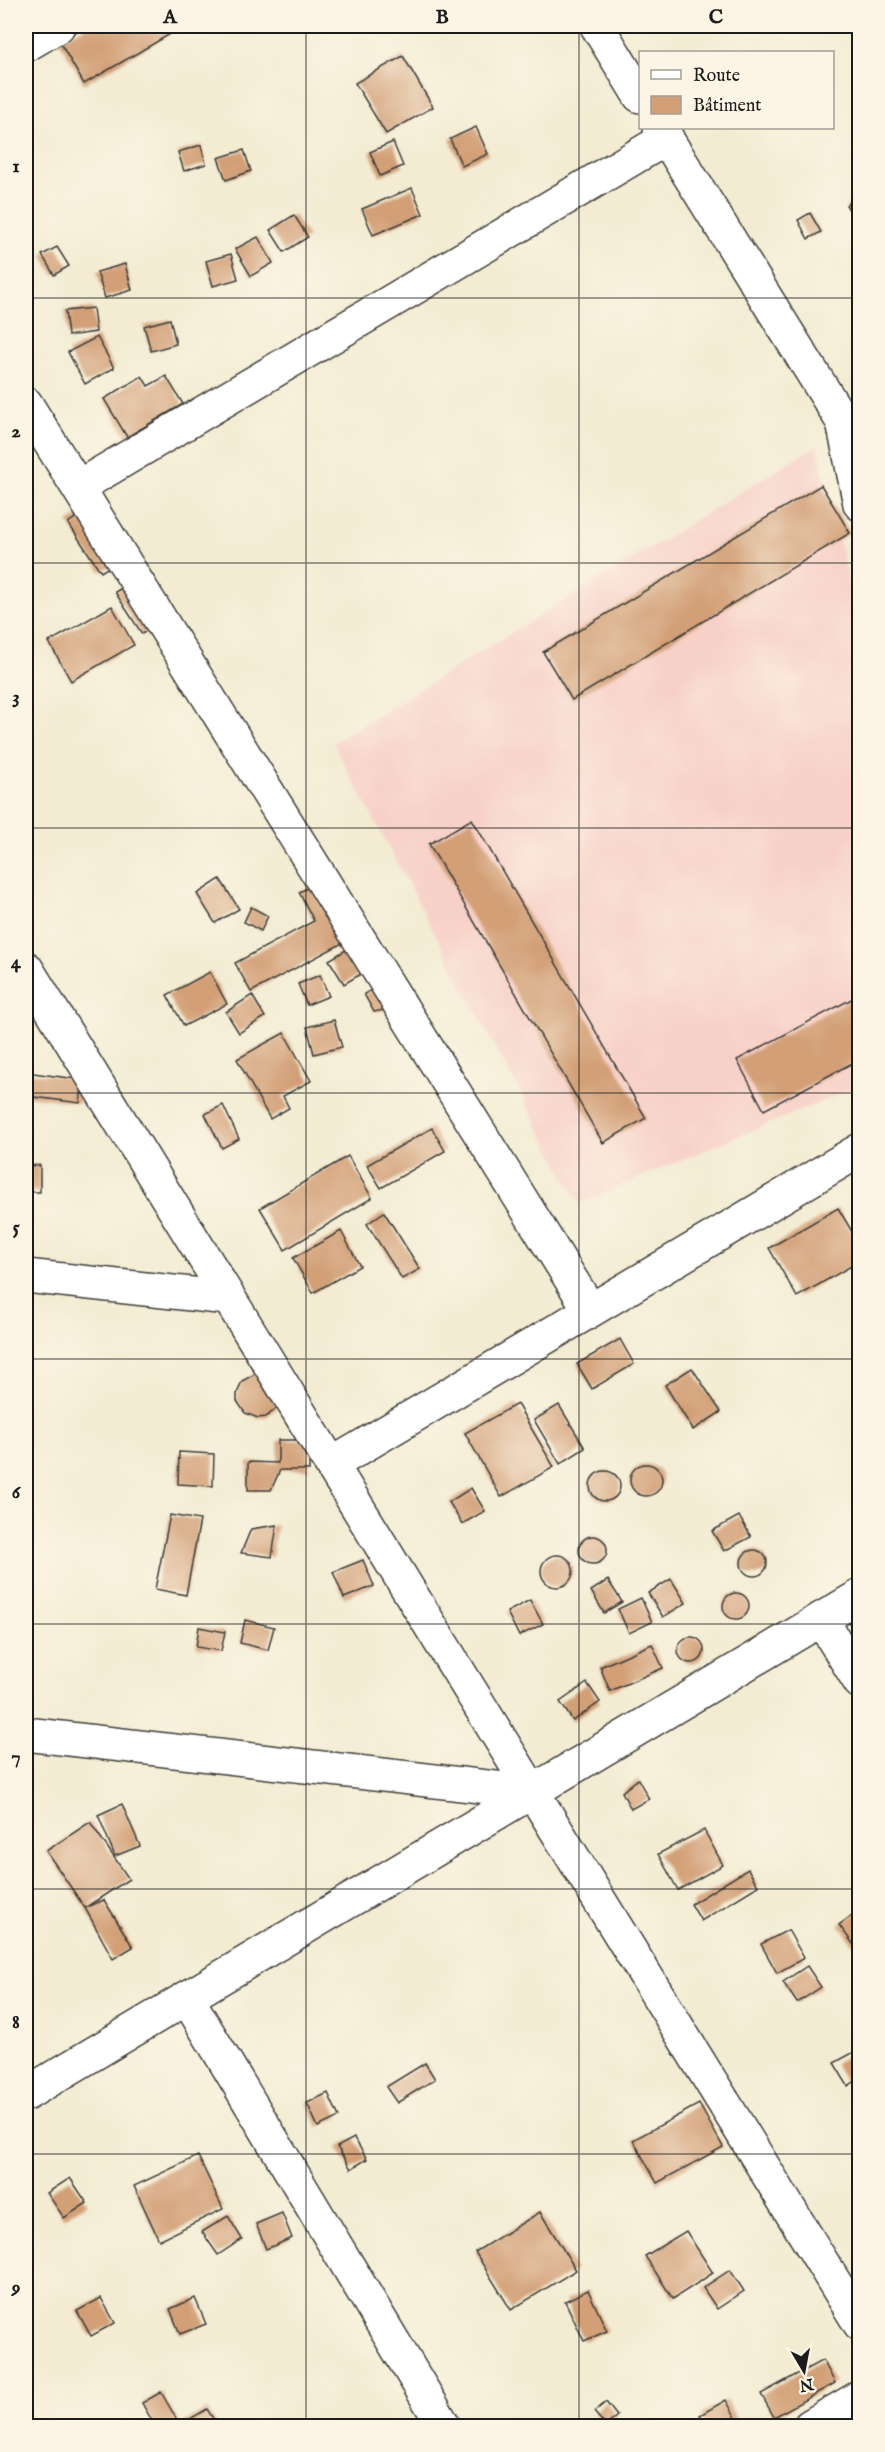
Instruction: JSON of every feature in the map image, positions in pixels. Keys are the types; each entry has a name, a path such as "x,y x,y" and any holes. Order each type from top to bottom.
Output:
{"street":[{"path":"26,45 58,26"},
{"path":"597,26 639,94"},
{"path":"78,487 663,133 843,422 860,504"},
{"path":"26,404 590,1310"},
{"path":"26,968 860,2324"},
{"path":"331,1465 860,1150"},
{"path":"26,1276 228,1298"},
{"path":"26,2094 860,1596"},
{"path":"821,1619 860,1682"},
{"path":"26,1734 532,1792"},
{"path":"187,1998 444,2427"},
{"path":"810,2427 860,2397"}],"shaded area":[{"path":"817,445 859,625 859,1086 579,1203 333,743"}],"building":[{"path":"86,26 168,26 172,33 84,84 59,41"},
{"path":"403,56 433,107 386,134 355,83"},
{"path":"476,127 488,154 462,166 450,139"},
{"path":"393,142 403,166 380,176 370,152"},
{"path":"201,145 206,164 184,171 178,152"},
{"path":"244,150 251,171 226,180 218,158"},
{"path":"412,188 423,214 373,235 362,209"},
{"path":"860,196 860,227 846,205"},
{"path":"810,213 821,232 808,239 798,220"},
{"path":"294,215 308,237 284,252 270,230"},
{"path":"258,237 273,263 251,276 235,249"},
{"path":"57,247 69,266 54,275 42,255"},
{"path":"231,254 238,279 213,286 206,261"},
{"path":"125,264 132,290 105,298 97,272"},
{"path":"93,308 96,332 68,336 65,311"},
{"path":"170,319 176,344 151,351 144,326"},
{"path":"97,337 114,368 85,384 68,352"},
{"path":"142,376 148,386 166,376 183,404 127,437 104,399"},
{"path":"821,485 850,533 572,700 543,652"},
{"path":"90,508 123,558 101,572 68,523"},
{"path":"136,579 162,621 142,634 115,592"},
{"path":"112,606 134,645 71,681 49,642"},
{"path":"472,819 646,1118 603,1143 429,844"},
{"path":"220,879 239,909 215,923 197,894"},
{"path":"324,880 354,937 251,992 235,963 314,921 299,892"},
{"path":"251,907 268,916 261,931 244,922"},
{"path":"356,944 371,968 344,984 329,960"},
{"path":"210,972 227,1004 184,1026 167,995"},
{"path":"320,975 329,996 307,1005 298,984"},
{"path":"382,984 395,1008 374,1012 364,994"},
{"path":"252,995 265,1017 239,1033 226,1012"},
{"path":"859,995 860,1059 764,1110 737,1060"},
{"path":"334,1020 342,1047 314,1054 307,1027"},
{"path":"284,1033 311,1081 283,1096 289,1108 270,1119 237,1059"},
{"path":"26,1072 83,1080 80,1103 26,1096"},
{"path":"223,1105 239,1139 222,1148 205,1114"},
{"path":"432,1128 445,1151 381,1188 367,1165"},
{"path":"348,1156 372,1198 285,1250 260,1208"},
{"path":"40,1165 40,1192 26,1192 26,1166"},
{"path":"838,1208 860,1245 860,1261 797,1297 769,1248"},
{"path":"384,1212 420,1269 402,1279 367,1224"},
{"path":"341,1231 360,1266 313,1293 293,1258"},
{"path":"620,1339 634,1364 592,1389 577,1364"},
{"path":"692,1368 721,1412 693,1430 665,1385"},
{"path":"255,1374 263,1374 277,1408 266,1417 258,1418 245,1413 237,1401 242,1381"},
{"path":"517,1404 554,1467 501,1497 465,1433"},
{"path":"559,1405 585,1448 560,1464 534,1420"},
{"path":"278,1440 309,1440 309,1470 280,1470 271,1490 248,1490 248,1462 278,1463"},
{"path":"179,1452 214,1454 213,1486 178,1484"},
{"path":"646,1464 657,1469 662,1480 657,1491 646,1496 635,1491 630,1480 635,1469"},
{"path":"605,1471 611,1472 619,1480 619,1492 611,1500 605,1501 599,1500 591,1492 590,1486 591,1480 599,1472"},
{"path":"471,1488 485,1511 462,1524 449,1502"},
{"path":"170,1515 200,1520 186,1595 155,1589"},
{"path":"739,1516 751,1537 724,1551 712,1531"},
{"path":"277,1525 272,1557 241,1553 251,1529"},
{"path":"593,1536 603,1540 607,1550 603,1560 593,1564 583,1560 579,1550 583,1540"},
{"path":"754,1550 763,1554 767,1563 763,1572 754,1576 745,1572 741,1563 745,1554"},
{"path":"557,1555 568,1560 573,1571 568,1582 557,1587 546,1582 541,1571 546,1560"},
{"path":"363,1560 374,1586 344,1598 333,1572"},
{"path":"671,1579 686,1603 663,1617 648,1593"},
{"path":"608,1580 622,1602 604,1613 591,1591"},
{"path":"736,1593 745,1597 749,1606 745,1615 736,1619 727,1615 723,1606 727,1597"},
{"path":"641,1598 652,1622 629,1633 618,1609"},
{"path":"530,1600 543,1624 519,1636 507,1612"},
{"path":"245,1620 274,1627 268,1650 240,1643"},
{"path":"199,1627 225,1632 221,1651 196,1647"},
{"path":"691,1637 701,1640 704,1650 701,1660 691,1663 681,1660 678,1650 681,1640"},
{"path":"652,1644 663,1668 610,1691 600,1667"},
{"path":"587,1683 600,1702 573,1721 560,1702"},
{"path":"638,1779 649,1799 631,1809 622,1792"},
{"path":"122,1804 140,1846 115,1856 98,1815"},
{"path":"90,1822 129,1879 85,1908 46,1851"},
{"path":"704,1830 723,1865 678,1890 658,1854"},
{"path":"748,1869 758,1886 701,1921 691,1904"},
{"path":"104,1900 133,1947 113,1959 85,1908"},
{"path":"860,1910 860,1941 854,1945 839,1925"},
{"path":"788,1930 804,1958 777,1973 761,1944"},
{"path":"807,1966 821,1987 797,2003 783,1982"},
{"path":"856,2051 860,2057 860,2078 848,2086 834,2063"},
{"path":"425,2063 435,2079 397,2103 386,2087"},
{"path":"328,2093 339,2117 318,2127 307,2103"},
{"path":"699,2104 723,2147 657,2183 633,2140"},
{"path":"354,2138 367,2159 351,2169 337,2147"},
{"path":"198,2156 223,2209 159,2240 134,2186"},
{"path":"70,2178 87,2203 64,2218 47,2193"},
{"path":"540,2212 576,2270 511,2310 475,2252"},
{"path":"282,2213 292,2238 266,2249 256,2224"},
{"path":"228,2216 242,2239 218,2255 202,2232"},
{"path":"686,2231 713,2273 673,2299 645,2256"},
{"path":"730,2270 744,2291 717,2309 703,2288"},
{"path":"588,2290 607,2331 584,2341 565,2301"},
{"path":"101,2298 115,2323 91,2336 77,2311"},
{"path":"195,2298 206,2324 180,2334 170,2309"},
{"path":"823,2360 835,2383 774,2417 761,2394"},
{"path":"161,2392 180,2425 207,2409 218,2426 155,2426 142,2403"},
{"path":"726,2400 740,2425 707,2426 700,2415"},
{"path":"606,2402 617,2416 606,2426 594,2412"}]}
